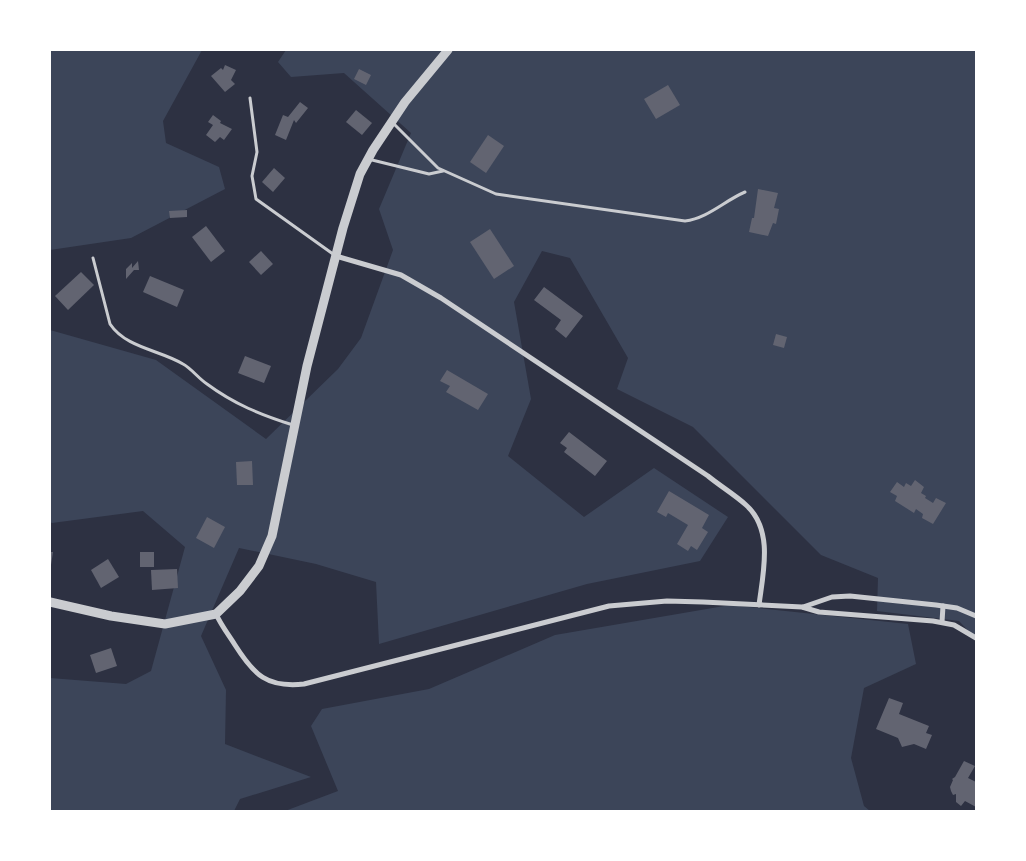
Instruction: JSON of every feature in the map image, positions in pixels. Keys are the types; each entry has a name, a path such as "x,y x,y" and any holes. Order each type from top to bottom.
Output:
{"street":[{"path":"50,602 111,616 165,624 216,614 240,590 259,566 272,536 294,425 351,201 368,159 392,121 448,50"},
{"path":"336,256 401,276 442,298 708,476 747,506 760,524 764,543 764,570 759,605"},
{"path":"802,607 832,596 850,596 956,608 976,616"},
{"path":"216,614 251,669 269,681 290,686 609,606 667,601 802,607 820,612 942,622 954,625 976,638"},
{"path":"942,622 943,606"}],"lane":[{"path":"250,98 257,152 252,176 256,198 336,256"},
{"path":"392,121 438,168 496,194 685,221 706,216 729,199 745,192"},
{"path":"368,159 430,174 444,171"},
{"path":"93,258 110,324 114,331 134,344 184,364 206,383 243,408 294,425"}],"shaded area":[{"path":"50,50 202,50 163,121 166,143 219,167 225,189 131,238 50,250"},
{"path":"286,50 976,50 976,639 959,621 877,611 878,578 821,555 693,427 617,389 628,358 570,258 542,251 514,302 531,399 508,456 584,517 654,468 728,517 700,561 587,584 379,644 376,582 316,564 239,548 201,636 226,690 225,744 311,777 240,799 234,811 50,811 50,678 126,684 151,671 185,547 143,511 50,522 50,330 156,360 266,439 338,369 361,338 393,250 379,209 411,133 344,73 291,77 278,62"},
{"path":"730,605 908,624 916,664 864,688 851,758 864,806 870,811 285,811 338,791 311,726 322,709 429,689 555,635"}],"building":[{"path":"225,65 236,70 231,80 235,84 225,92 211,76 221,68 223,70"},
{"path":"359,69 371,75 366,85 354,79"},
{"path":"668,85 680,105 656,119 644,99"},
{"path":"300,102 308,108 296,123 294,120 286,140 275,135 283,115 288,117"},
{"path":"356,110 372,123 362,135 346,122"},
{"path":"213,115 221,121 220,123 232,129 224,140 220,137 215,142 206,135 213,125 208,122"},
{"path":"488,135 504,146 486,173 470,162"},
{"path":"274,168 285,178 273,192 262,182"},
{"path":"758,189 778,193 774,208 779,209 776,224 773,223 768,236 749,232 752,218 754,218"},
{"path":"187,210 187,217 170,218 169,211"},
{"path":"206,226 225,251 211,262 192,237"},
{"path":"490,229 514,266 494,279 470,242"},
{"path":"261,251 273,264 261,275 249,262"},
{"path":"138,261 139,270 134,270 126,279 126,269 132,263 132,268"},
{"path":"81,272 94,285 68,310 55,296"},
{"path":"150,276 184,290 177,307 143,292"},
{"path":"544,287 583,316 566,338 555,329 561,320 534,300"},
{"path":"776,334 787,337 784,348 773,345"},
{"path":"245,356 271,366 264,383 238,373"},
{"path":"447,370 488,394 478,410 446,392 450,386 440,381"},
{"path":"569,432 607,461 595,476 564,452 567,448 560,443"},
{"path":"252,461 253,485 237,485 236,462"},
{"path":"915,480 924,487 921,493 926,496 925,498 933,503 936,498 946,503 933,524 922,518 923,514 916,509 914,513 895,501 897,496 890,492 897,482 904,487 906,483 911,486"},
{"path":"669,491 709,515 702,528 708,532 697,550 691,546 688,551 677,544 688,525 668,513 666,517 657,512"},
{"path":"207,517 225,527 214,548 196,538"},
{"path":"50,552 53,552 51,565 50,565"},
{"path":"140,552 154,552 154,567 140,567"},
{"path":"108,559 119,577 101,588 91,570"},
{"path":"177,569 178,588 152,590 151,570"},
{"path":"111,648 117,666 96,673 90,655"},
{"path":"889,698 903,703 899,714 929,726 926,733 932,735 926,749 914,744 902,747 898,738 876,729"},
{"path":"964,761 975,766 968,778 976,782 976,807 965,801 961,806 956,802 956,794 953,795 951,791 952,779"}]}
